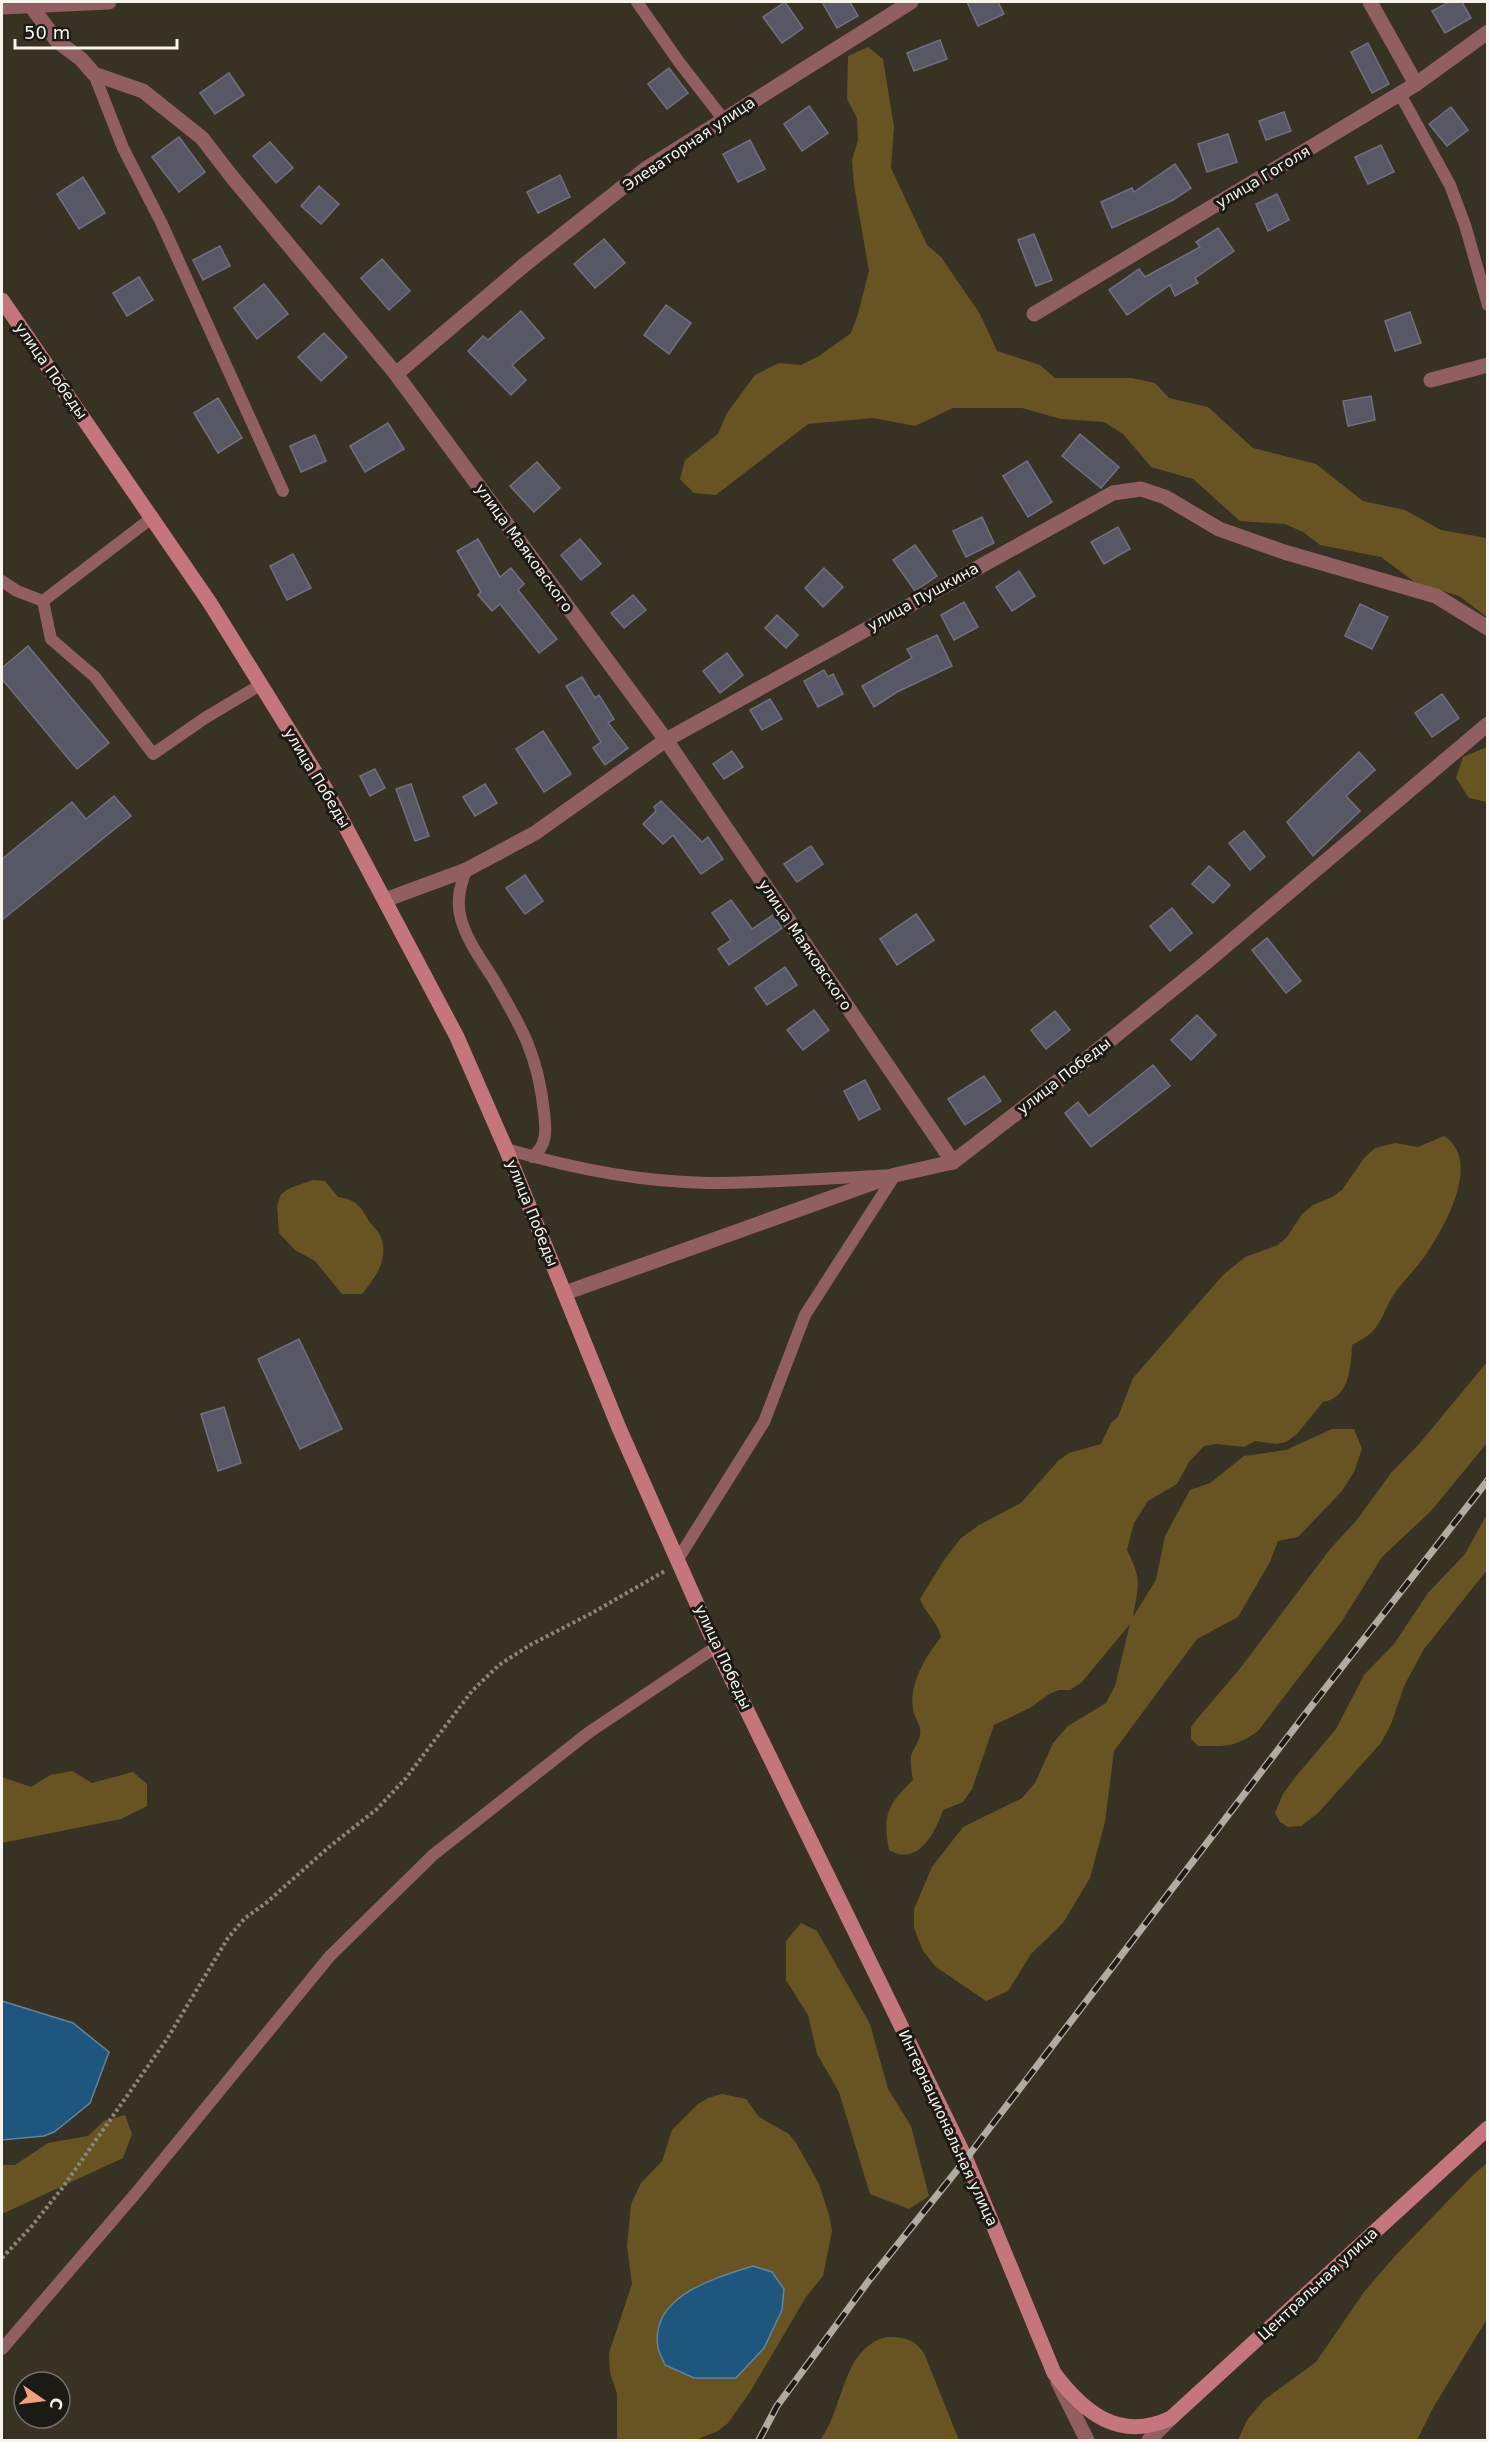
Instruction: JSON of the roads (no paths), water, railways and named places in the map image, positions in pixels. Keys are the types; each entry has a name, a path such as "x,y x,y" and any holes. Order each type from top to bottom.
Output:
{"street":[{"path":"2,7 109,2"},
{"name":"Элеваторная улица","path":"396,374 523,266 647,168 911,2"},
{"path":"1370,2 1416,84"},
{"name":"улица Маяковского","path":"29,4 57,41 81,59 94,75 143,91 202,138 396,374 666,740 953,1162"},
{"name":"улица Гоголя","path":"1034,314 1400,94 1488,32"},
{"name":"улица Победы","path":"2,300 210,603 325,788 457,1037 506,1149 619,1428 716,1647 833,1884"},
{"path":"1431,380 1488,365"},
{"name":"улица Пушкина","path":"385,900 466,870 536,833 666,740 1113,493 1141,489 1165,497 1219,529 1284,552 1436,596 1488,628"},
{"name":"улица Победы","path":"565,1293 895,1175 953,1162 1203,965 1488,724"},
{"name":"Интернациональная улица","path":"833,1884 972,2172 1054,2373 1087,2440"},
{"name":"Центральная улица","path":"1149,2440 1488,2128"},
{"path":"1054,2373 1079,2404 1089,2412 1113,2423 1141,2426 1159,2424 1171,2418"}],"lane":[{"path":"637,2 679,62 724,120"},
{"path":"94,75 123,148 161,222 283,491"},
{"path":"1400,94 1450,185 1465,225 1488,304"},
{"path":"43,601 153,517"},
{"path":"2,581 17,591 43,601"},
{"path":"43,601 51,639 95,678 153,754 205,718 260,685"},
{"path":"466,870 458,899 462,920 473,945 516,1016 531,1047 539,1074 546,1135 541,1150 532,1157"},
{"path":"506,1149 532,1157 640,1177 707,1183 895,1175"},
{"path":"678,1559 764,1422 804,1315 895,1175"},
{"path":"2,2349 136,2193 330,1956 442,1848 588,1733 716,1647"}],"water":[{"path":"2,2001 73,2023 109,2052 90,2103 54,2132 44,2136 2,2140"},
{"path":"753,2266 772,2272 784,2289 782,2310 764,2348 736,2378 694,2378 665,2365 658,2348 658,2330 664,2315 674,2302 704,2283"}],"railway":[{"path":"759,2440 777,2406 870,2279 966,2159 1306,1713 1488,1480"}]}
